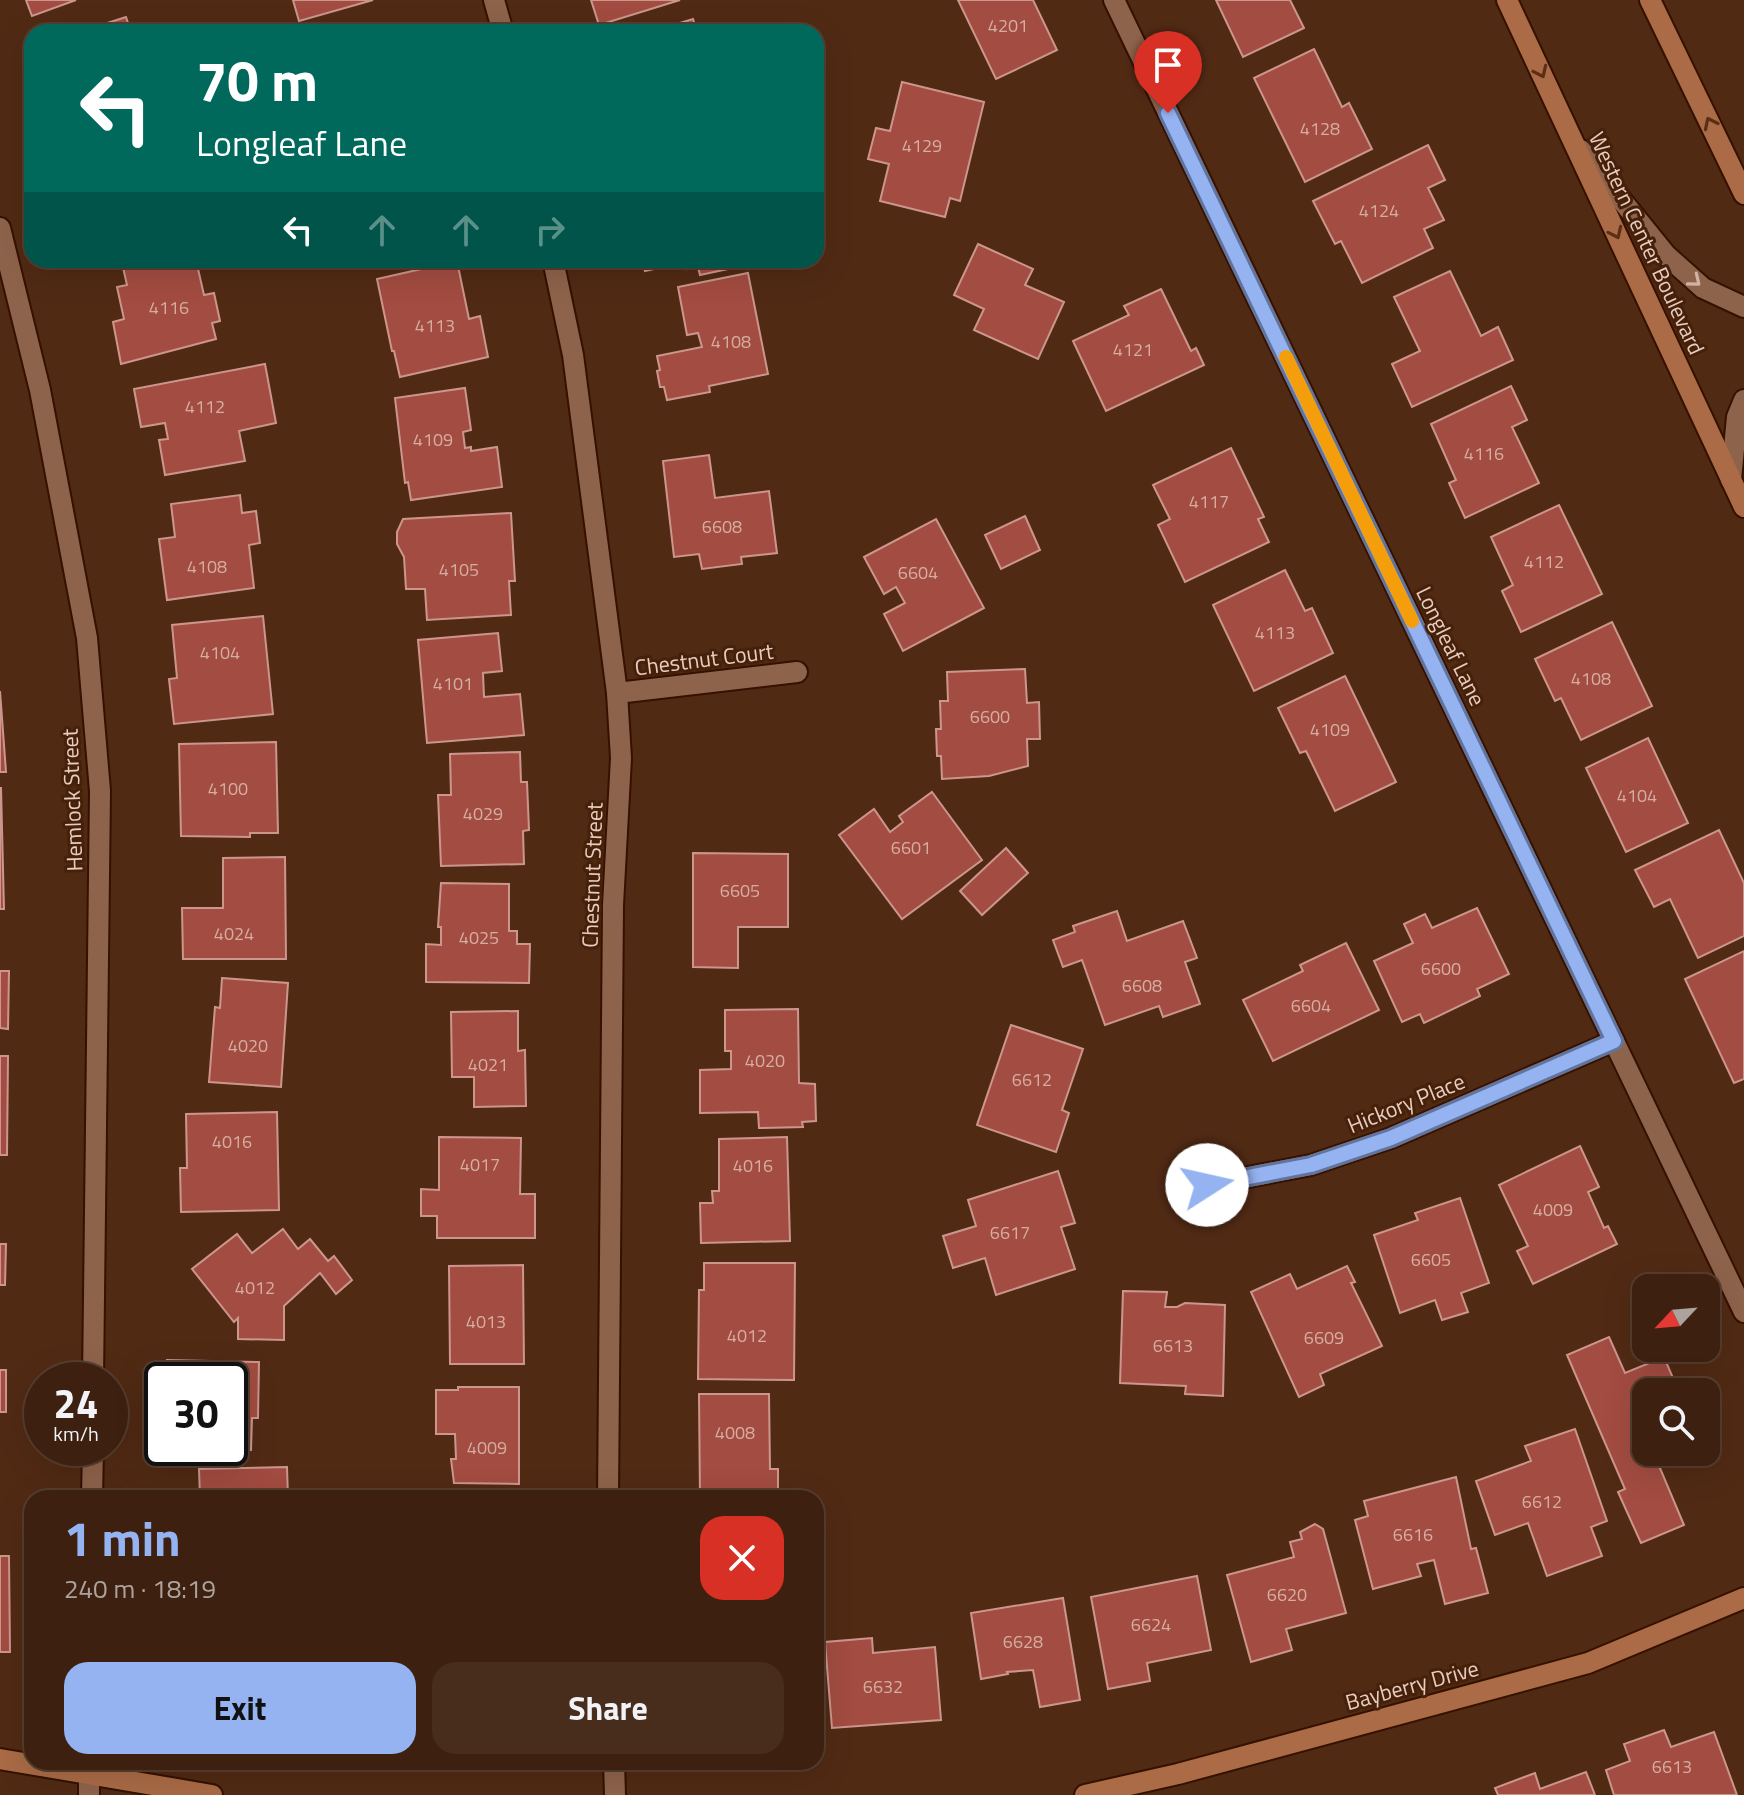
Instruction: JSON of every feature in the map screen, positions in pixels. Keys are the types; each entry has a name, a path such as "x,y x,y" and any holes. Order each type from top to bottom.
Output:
{"street":[{"path":"494,0 501,24"},
{"name":"Longleaf Lane","path":"1114,0 1744,1312"},
{"name":"Western Center Boulevard","path":"1507,0 1744,507"},
{"path":"1650,0 1744,194"},
{"path":"1571,137 1666,255 1703,288 1744,307"},
{"name":"Hemlock Street","path":"0,228 40,390 87,638 100,791 93,1362"},
{"name":"Chestnut Street","path":"555,268 573,355 617,693 621,758 613,905 608,1490"},
{"path":"1731,480 1737,417 1744,400"},
{"name":"Chestnut Court","path":"617,693 797,672"},
{"name":"Hickory Place","path":"1207,1185 1311,1165 1391,1138 1614,1041"},
{"path":"92,1490 93,1466"},
{"name":"Bayberry Drive","path":"1085,1795 1178,1774 1588,1663 1744,1598"},
{"path":"0,1759 24,1764"},
{"path":"54,1770 212,1795"},
{"path":"614,1770 615,1795"}],"building":[{"path":"26,0 76,0 32,16"},
{"path":"293,0 373,0 299,21"},
{"path":"591,0 680,0 602,24 599,24"},
{"path":"958,0 1033,0 1057,50 996,79"},
{"path":"1216,0 1290,0 1304,28 1243,57"},
{"path":"126,17 128,24 104,24"},
{"path":"693,19 695,24 676,24"},
{"path":"1314,49 1342,107 1349,103 1372,149 1305,182 1254,78"},
{"path":"902,82 984,102 960,201 950,198 945,217 880,201 889,164 868,159 876,128 890,131"},
{"path":"1428,145 1445,180 1428,188 1444,220 1424,229 1433,248 1362,283 1341,241 1335,244 1313,201"},
{"path":"978,244 1033,269 1025,285 1064,302 1038,359 974,330 984,309 954,295"},
{"path":"123,268 198,268 204,295 214,293 220,321 212,323 216,339 121,364 113,322 124,319 117,287 127,285"},
{"path":"426,268 458,268 469,319 480,316 488,357 400,377 377,279"},
{"path":"698,268 728,269 700,275"},
{"path":"1450,271 1481,336 1498,327 1513,360 1412,407 1392,364 1420,351 1394,297"},
{"path":"748,273 768,374 709,386 710,392 667,400 664,387 660,387 657,356 702,347 698,333 687,335 678,287"},
{"path":"1161,289 1191,351 1196,348 1204,365 1106,411 1073,341 1129,315 1124,306"},
{"path":"265,364 276,423 239,431 245,461 165,475 159,440 168,439 165,423 141,427 134,389"},
{"path":"1511,386 1527,420 1512,427 1539,483 1465,518 1449,483 1456,480 1431,424"},
{"path":"465,388 471,430 463,432 465,448 471,447 471,451 497,447 502,487 411,500 408,482 405,483 395,398"},
{"path":"1231,448 1264,517 1258,519 1269,542 1185,582 1158,525 1170,519 1153,485"},
{"path":"709,455 715,498 769,491 777,553 741,557 742,564 702,569 699,554 674,557 663,461"},
{"path":"240,495 242,513 256,511 260,543 249,545 254,588 167,600 159,539 175,537 171,504"},
{"path":"1559,505 1602,594 1521,632 1502,591 1513,585 1491,537"},
{"path":"511,513 515,581 509,581 511,615 427,620 425,589 406,589 404,557 397,544 397,532 403,519"},
{"path":"1025,516 1040,550 1001,569 985,535"},
{"path":"936,519 984,608 903,651 884,614 905,603 896,587 884,594 864,557"},
{"path":"1285,570 1305,611 1312,608 1333,653 1254,691 1213,605"},
{"path":"263,616 273,714 174,724 169,679 177,678 172,625"},
{"path":"1612,622 1652,706 1581,740 1561,698 1555,701 1535,659"},
{"path":"498,633 502,671 483,673 484,697 520,694 524,735 427,743 418,640"},
{"path":"1025,669 1027,703 1039,702 1040,739 1027,739 1028,766 989,776 942,779 936,729 941,729 940,701 948,701 947,672"},
{"path":"1345,676 1396,782 1335,811 1306,751 1300,753 1278,708"},
{"path":"0,691 6,772 0,772"},
{"path":"1648,738 1688,823 1626,852 1586,768"},
{"path":"276,742 278,833 250,833 250,837 181,836 179,744"},
{"path":"520,752 521,782 527,782 529,830 523,831 524,864 441,866 438,795 451,795 450,754"},
{"path":"1,788 4,909 0,909"},
{"path":"932,792 982,860 902,919 839,835 874,809 890,832 903,822 899,816"},
{"path":"1719,830 1744,883 1744,936 1698,958 1670,899 1654,907 1635,870"},
{"path":"1006,848 1028,873 982,915 960,891"},
{"path":"693,853 788,854 788,927 738,927 738,968 693,967"},
{"path":"285,857 286,959 183,959 182,908 223,908 223,858"},
{"path":"441,883 509,884 509,931 517,931 517,944 530,944 529,983 426,982 426,944 441,945 441,927 438,927"},
{"path":"1477,908 1509,974 1477,989 1480,996 1424,1023 1420,1014 1402,1022 1374,961 1413,943 1404,924 1425,914 1432,928"},
{"path":"1117,911 1127,941 1183,921 1197,958 1185,962 1200,1004 1163,1017 1159,1006 1105,1025 1082,960 1063,967 1053,940 1075,932 1073,926"},
{"path":"1346,943 1379,1010 1273,1061 1243,1000 1303,971 1300,965"},
{"path":"1744,951 1744,1079 1734,1083 1685,979"},
{"path":"0,971 9,971 8,1029 0,1028"},
{"path":"222,978 288,983 281,1087 209,1082 215,1007 220,1008"},
{"path":"798,1009 799,1083 815,1084 816,1121 802,1122 803,1127 759,1128 758,1112 700,1113 700,1070 731,1069 731,1051 725,1051 725,1010"},
{"path":"518,1011 518,1051 525,1050 526,1106 474,1107 474,1077 452,1077 451,1012"},
{"path":"1011,1025 1083,1049 1062,1110 1069,1113 1056,1152 977,1125"},
{"path":"0,1056 8,1056 7,1155 0,1155"},
{"path":"277,1112 279,1210 181,1212 180,1168 187,1168 186,1114"},
{"path":"439,1137 521,1138 520,1194 535,1194 535,1238 437,1238 437,1216 421,1216 421,1189 439,1190"},
{"path":"787,1137 790,1241 701,1243 700,1203 713,1203 712,1191 719,1191 719,1139"},
{"path":"1580,1146 1599,1187 1588,1192 1604,1228 1608,1226 1617,1244 1533,1284 1517,1251 1528,1246 1499,1185"},
{"path":"1058,1171 1075,1223 1061,1227 1075,1269 996,1295 985,1258 953,1268 943,1236 976,1226 968,1200"},
{"path":"1460,1198 1489,1283 1461,1293 1468,1312 1442,1320 1435,1300 1400,1313 1374,1235 1418,1220 1415,1213"},
{"path":"283,1229 298,1249 310,1239 328,1261 334,1256 352,1280 336,1294 320,1273 284,1306 284,1340 238,1339 238,1318 234,1322 192,1269 237,1234 252,1253"},
{"path":"0,1244 6,1244 5,1285 0,1285"},
{"path":"704,1263 795,1263 794,1380 698,1379 699,1290 704,1290"},
{"path":"523,1265 524,1364 450,1364 449,1266"},
{"path":"1347,1266 1355,1282 1351,1283 1382,1346 1320,1374 1324,1385 1299,1397 1251,1292 1290,1274 1297,1289"},
{"path":"1123,1291 1167,1292 1165,1307 1185,1303 1225,1305 1223,1396 1185,1394 1186,1386 1120,1383"},
{"path":"1609,1337 1625,1373 1652,1362 1666,1362 1673,1378 1632,1378 1632,1466 1659,1466 1684,1525 1641,1543 1618,1492 1625,1489 1567,1355"},
{"path":"167,1360 259,1362 258,1418 252,1418 251,1450 248,1450 248,1362"},
{"path":"0,1370 6,1370 6,1412 0,1412"},
{"path":"458,1387 519,1387 519,1484 454,1483 451,1459 456,1459 455,1434 436,1434 436,1390 458,1390"},
{"path":"699,1394 769,1394 770,1469 778,1469 778,1490 700,1490"},
{"path":"1575,1429 1607,1521 1591,1527 1602,1556 1547,1576 1528,1523 1495,1535 1476,1481 1531,1461 1525,1446"},
{"path":"287,1467 288,1490 200,1490 199,1469"},
{"path":"1456,1477 1471,1549 1476,1548 1488,1593 1445,1604 1434,1560 1417,1564 1421,1576 1373,1589 1355,1520 1368,1516 1364,1501"},
{"path":"1315,1524 1323,1529 1346,1613 1286,1629 1292,1650 1251,1662 1227,1575 1294,1557 1290,1542 1302,1539 1300,1532"},
{"path":"0,1556 9,1556 10,1652 0,1652"},
{"path":"1197,1576 1211,1650 1147,1663 1150,1681 1108,1689 1091,1597"},
{"path":"1063,1598 1080,1700 1040,1707 1033,1670 1007,1672 981,1679 971,1613"},
{"path":"872,1638 873,1653 935,1647 941,1720 832,1728 825,1642"},
{"path":"1664,1730 1671,1747 1714,1732 1737,1795 1614,1795 1606,1770 1630,1761 1624,1744"},
{"path":"1586,1772 1595,1795 1498,1795 1495,1788 1535,1773 1540,1789"}],"slow traffic":[{"path":"1286,357 1412,621"}],"route":[{"path":"1168,113 1614,1041 1391,1138 1311,1165 1207,1185"}]}
